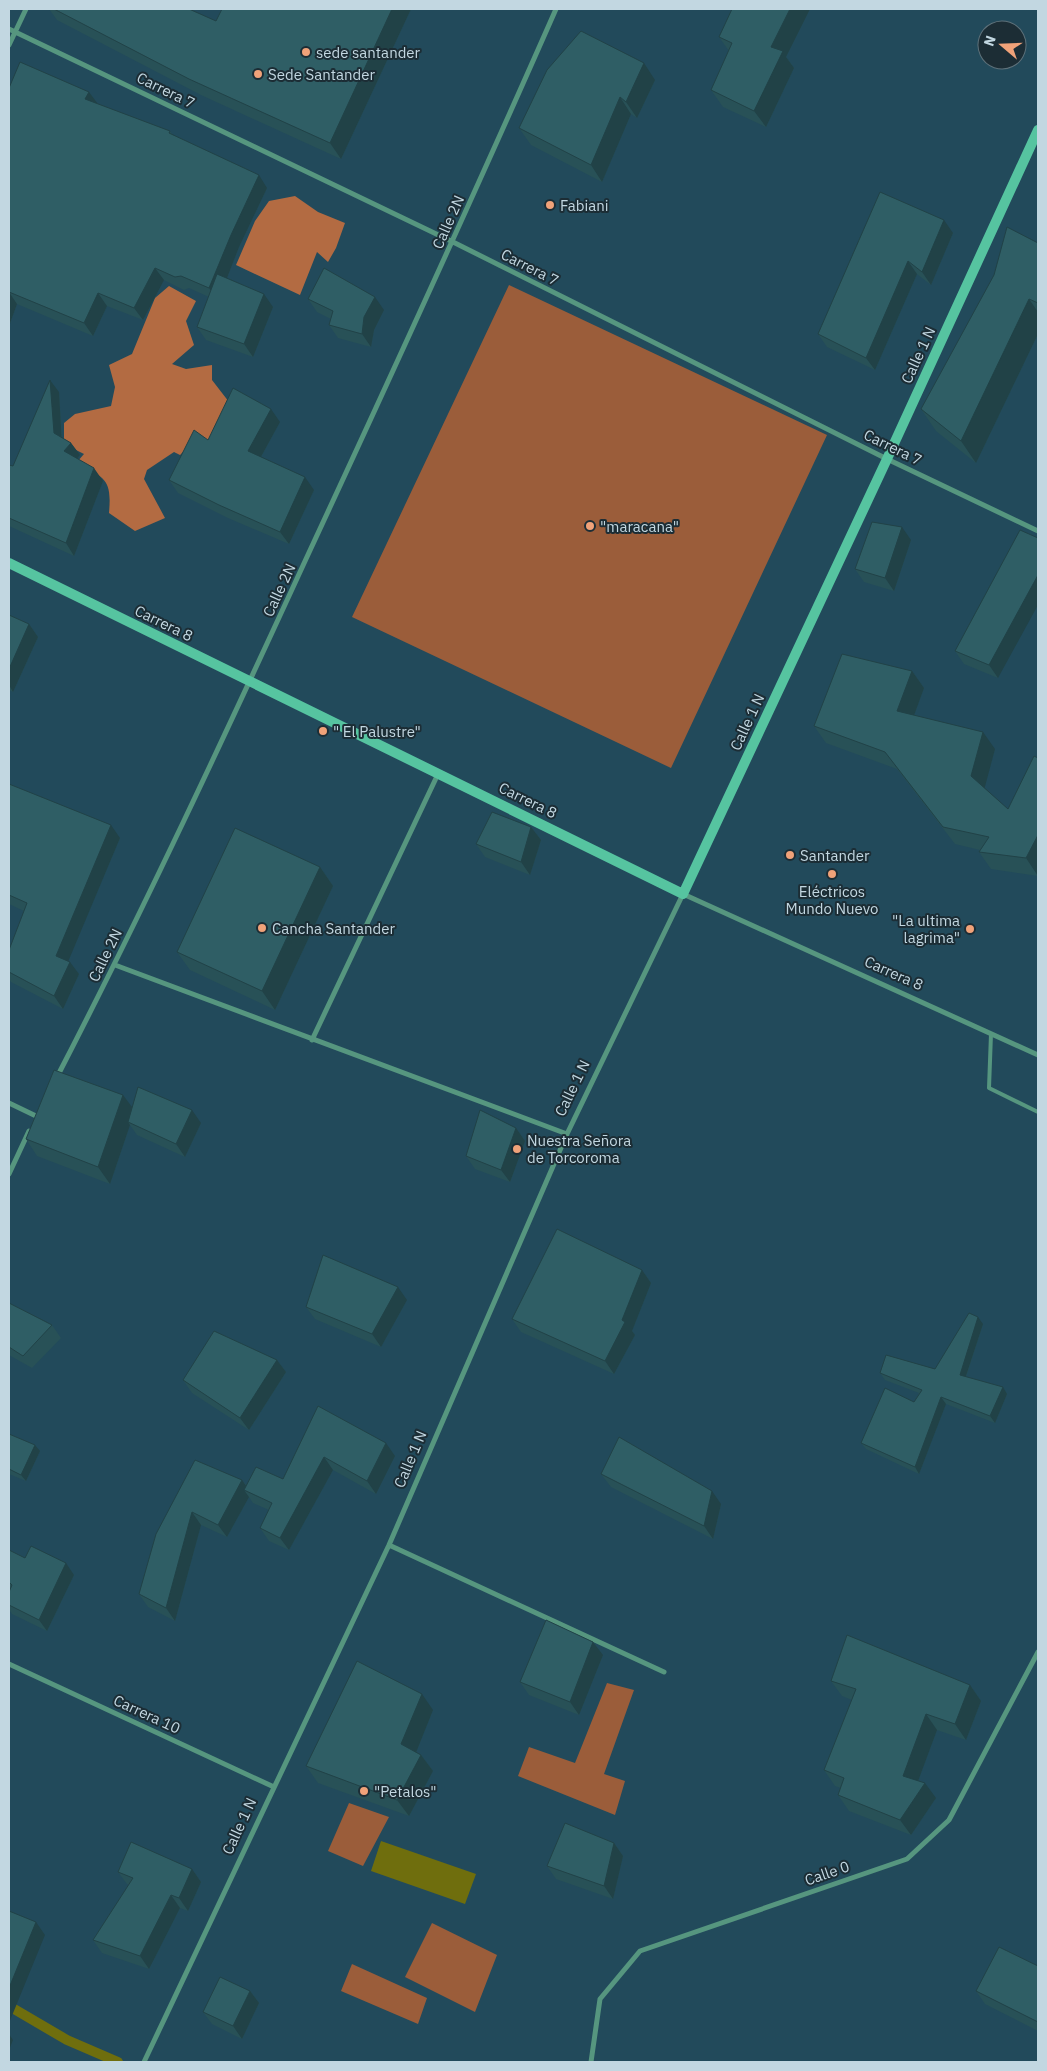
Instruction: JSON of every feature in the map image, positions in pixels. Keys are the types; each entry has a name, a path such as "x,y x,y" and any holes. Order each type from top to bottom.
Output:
{"street":[{"path":"9,45 26,9"},
{"name":"Calle 2N","path":"54,1083 115,965 250,682 453,242 556,9"},
{"name":"Carrera 7","path":"9,29 453,242 887,459 1038,531"},
{"name":"Calle 1 N","path":"144,2062 389,1545 567,1134 683,894 887,459 1038,130"},
{"name":"Carrera 8","path":"9,563 683,894 1038,1055"},
{"path":"312,1040 438,773"},
{"path":"115,965 567,1134"},
{"path":"9,1103 36,1116"},
{"path":"9,1174 41,1108"},
{"path":"389,1545 664,1672"},
{"name":"Calle 0","path":"591,2062 600,1999 640,1951 908,1859 949,1820 1038,1652"},
{"name":"Carrera 10","path":"9,1664 274,1787"}],"lane":[{"path":"991,1034 989,1088 1038,1112"}],"shaded area":[{"path":"295,196 318,212 345,223 336,248 328,262 317,252 300,295 236,265 255,221 269,201"},
{"name":"\"maracana\"","path":"509,285 827,435 671,768 352,617"},
{"path":"169,286 196,301 186,321 194,345 172,364 186,369 212,365 212,380 229,402 219,438 187,448 180,455 174,452 147,470 144,479 165,518 135,531 109,513 108,486 100,476 77,462 84,454 64,444 64,423 75,414 111,406 115,387 109,365 132,354 155,298"},
{"path":"607,1683 634,1690 604,1774 625,1781 615,1815 518,1776 529,1747 575,1763"},
{"path":"349,1803 389,1817 363,1866 328,1851"},
{"path":"381,1841 476,1874 465,1904 371,1871"},
{"path":"432,1923 497,1955 475,2012 405,1977"},
{"path":"352,1964 427,1998 418,2024 341,1991"}],"building":[{"name":"sede santander","path":"54,9 189,9 216,21 222,9 392,9 330,143 189,79"},
{"path":"732,9 790,9 771,47 783,51 754,111 711,90 732,43 719,37"},
{"path":"581,31 644,63 626,102 620,97 591,165 519,128 547,70"},
{"path":"20,62 89,92 85,99 170,131 169,133 259,175 209,288 181,276 175,277 155,268 134,308 98,293 84,323 9,292 9,88"},
{"path":"880,192 944,220 922,272 908,261 866,358 818,334"},
{"path":"1007,227 1038,243 1038,303 1029,299 961,441 921,409 994,275"},
{"path":"324,268 375,297 364,317 362,334 329,325 333,311 308,299"},
{"path":"217,274 264,294 244,344 197,327"},
{"path":"50,380 54,433 71,443 64,451 94,468 66,543 9,518 9,465 13,466"},
{"path":"233,388 271,409 248,451 305,477 280,532 169,480 194,430 208,440"},
{"path":"872,522 902,527 885,578 855,569"},
{"path":"1020,530 1038,538 1038,575 989,665 955,651"},
{"path":"9,615 29,624 9,669"},
{"path":"842,654 912,671 897,711 983,732 971,776 1008,809 1034,756 1038,758 1038,835 1026,858 979,852 989,837 943,827 885,752 814,726"},
{"path":"9,784 111,825 56,956 70,962 54,996 9,972 9,950 27,903 9,895"},
{"path":"492,812 531,827 521,862 476,844"},
{"name":"Cancha Santander","path":"235,828 320,867 262,991 177,952"},
{"path":"54,1070 123,1095 98,1167 26,1139"},
{"path":"138,1087 192,1110 176,1144 128,1122"},
{"path":"480,1110 516,1128 501,1170 466,1156"},
{"path":"557,1229 642,1270 622,1320 625,1322 605,1361 512,1319"},
{"path":"323,1255 398,1287 372,1334 306,1307"},
{"path":"9,1303 52,1325 23,1356 9,1347"},
{"path":"969,1313 978,1317 960,1375 1003,1387 990,1416 941,1397 915,1467 861,1443 885,1388 914,1402 922,1390 880,1373 886,1355 935,1369"},
{"path":"214,1331 277,1360 240,1418 183,1380"},
{"path":"318,1406 386,1443 367,1481 324,1457 280,1538 260,1528 272,1503 244,1490 256,1467 283,1479"},
{"path":"9,1434 35,1445 21,1475 9,1469"},
{"path":"619,1437 712,1491 704,1526 601,1474"},
{"path":"195,1460 242,1480 218,1525 192,1512 166,1608 139,1594 156,1534"},
{"path":"31,1546 66,1563 39,1620 9,1605 9,1592 12,1585 9,1582 9,1550 25,1558"},
{"path":"546,1620 593,1642 570,1702 520,1682"},
{"path":"847,1635 970,1685 955,1724 926,1714 903,1776 925,1783 900,1820 838,1795 844,1778 824,1770 856,1689 831,1681"},
{"path":"357,1661 422,1694 401,1744 421,1755 397,1800 306,1766"},
{"path":"565,1823 614,1843 604,1886 547,1866"},
{"path":"131,1842 192,1869 179,1898 171,1895 140,1956 93,1940 133,1878 118,1872"},
{"path":"9,1911 36,1922 9,1988"},
{"path":"999,1947 1038,1966 1038,2022 976,1991"},
{"path":"220,1977 250,1991 233,2026 203,2012"}],"waterway":[{"path":"9,2006 67,2040 118,2062"}],"place":[{"name":"sede santander","path":"306,52"},
{"name":"Sede Santander","path":"258,74"},
{"name":"Fabiani","path":"550,205"},
{"name":"\"maracana\"","path":"590,526"},
{"name":"\" El Palustre\"","path":"323,731"},
{"name":"Santander","path":"790,855"},
{"name":"Eléctricos Mundo Nuevo","path":"832,874"},
{"name":"Cancha Santander","path":"262,928"},
{"name":"\"La ultima lagrima\"","path":"970,929"},
{"name":"Nuestra Señora de Torcoroma","path":"517,1149"},
{"name":"\"Petalos\"","path":"364,1791"}]}
